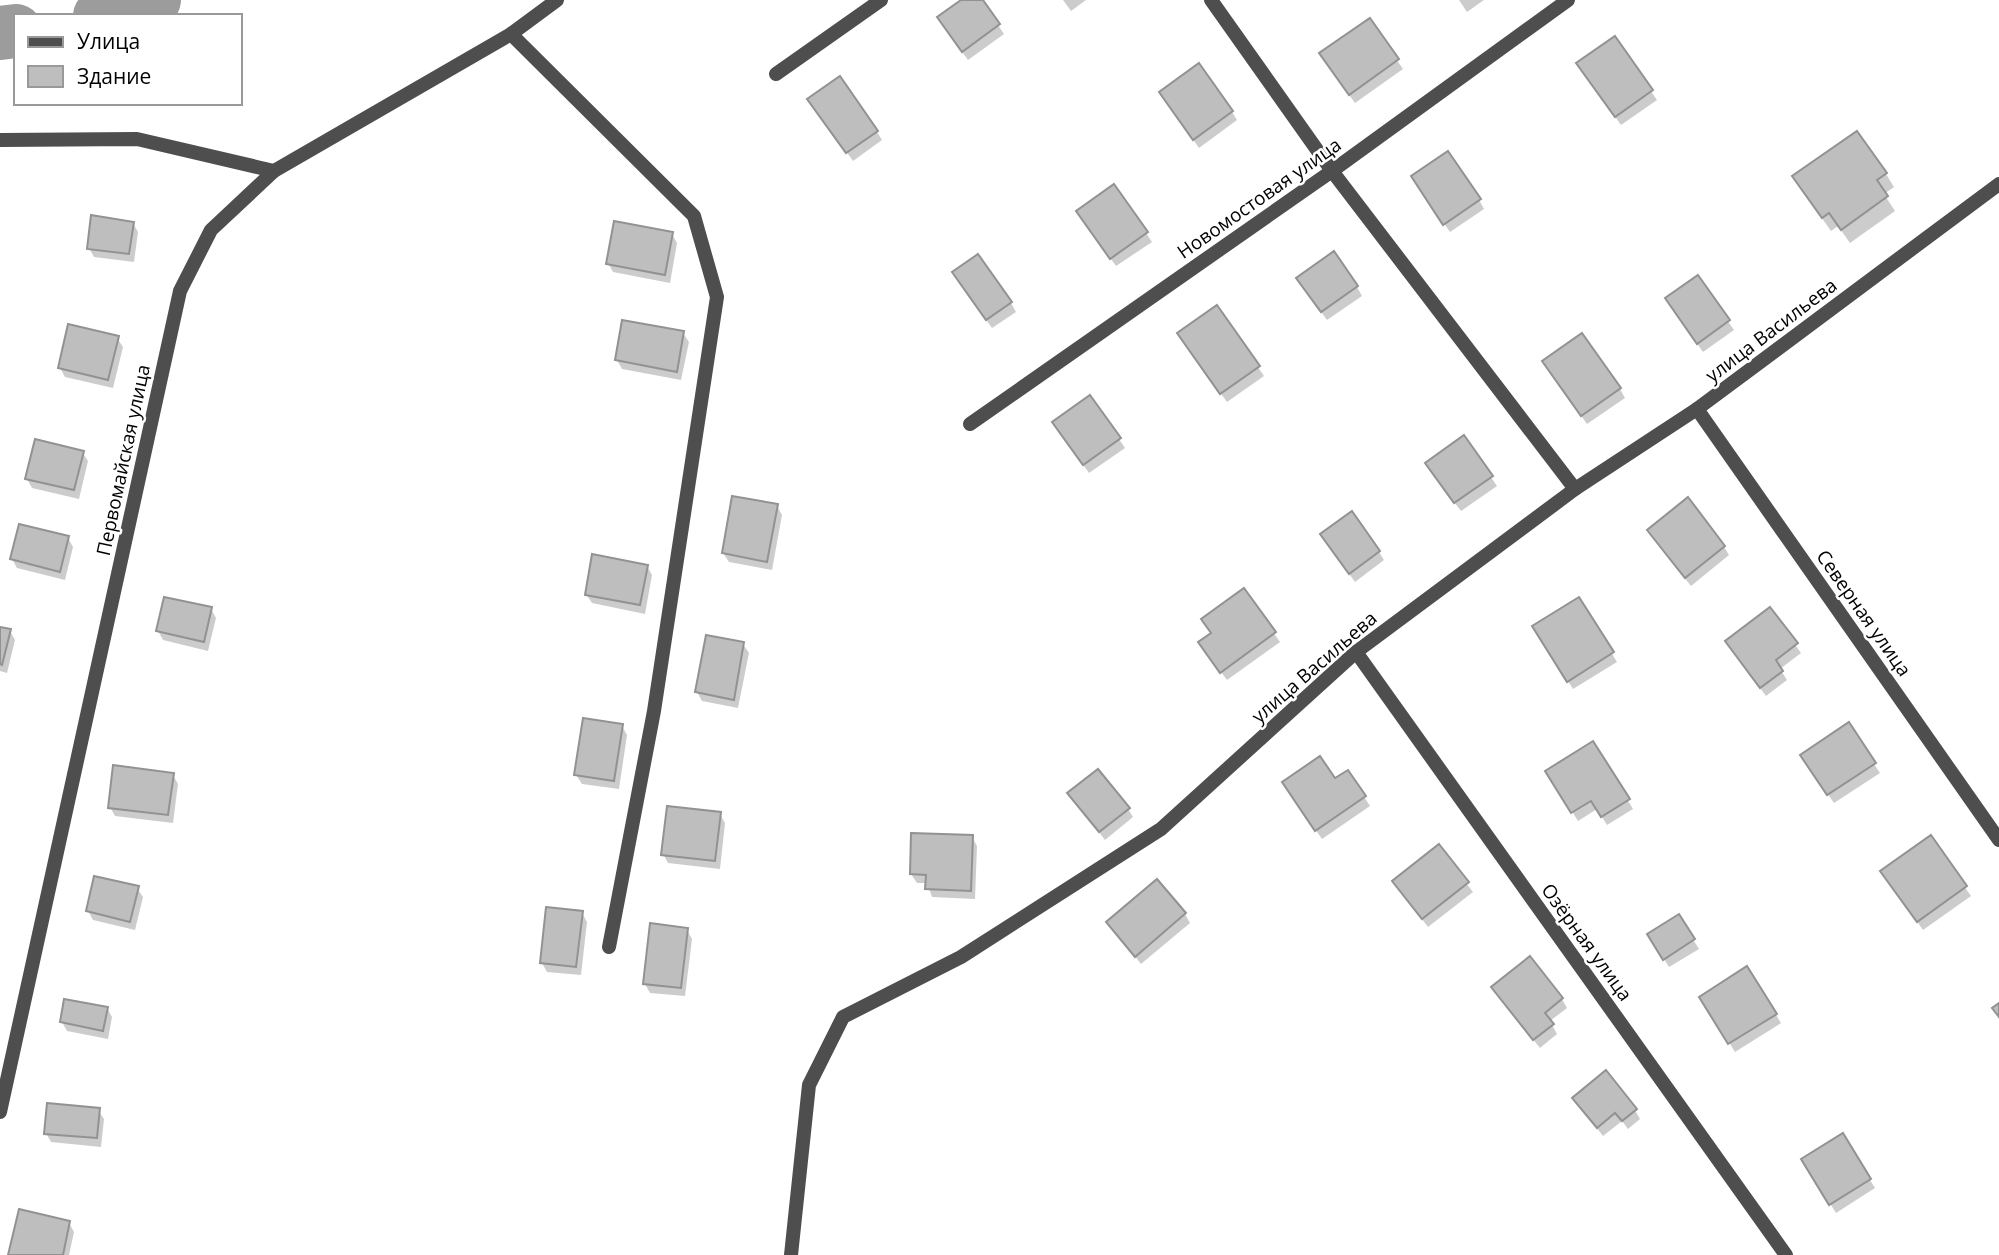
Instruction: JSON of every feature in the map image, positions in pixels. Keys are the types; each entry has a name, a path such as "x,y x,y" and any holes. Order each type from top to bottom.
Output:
{"street":[{"name":"Первомайская улица","path":"0,1112 180,291 211,230 274,171 511,34 557,0"},
{"path":"776,74 881,0"},
{"path":"1211,0 1332,171 1575,489"},
{"name":"Новомостовая улица","path":"970,424 1332,171 1568,0"},
{"path":"511,34 694,216 717,297 654,711 609,947"},
{"path":"0,140 137,139 274,171"},
{"name":"улица Васильева","path":"791,1255 809,1086 843,1017 961,957 1161,829 1356,652 1575,489 1697,409 1999,184"},
{"name":"Северная улица","path":"1697,409 1999,840"},
{"name":"Озёрная улица","path":"1356,652 1786,1255"}],"building":[{"path":"961,0 983,0 1000,24 962,52 937,17"},
{"path":"1370,18 1399,59 1349,95 1319,53"},
{"path":"1615,36 1653,90 1615,117 1576,63"},
{"path":"1199,63 1233,111 1193,140 1159,92"},
{"path":"840,76 878,131 846,153 807,99"},
{"path":"1857,131 1887,173 1877,180 1888,196 1841,230 1829,213 1822,218 1792,176"},
{"path":"1448,151 1481,199 1443,225 1411,176"},
{"path":"1114,184 1148,232 1110,259 1076,211"},
{"path":"91,215 134,222 129,254 87,249"},
{"path":"614,221 673,232 665,275 606,264"},
{"path":"1334,251 1358,286 1321,312 1296,278"},
{"path":"978,254 1012,302 986,320 952,272"},
{"path":"1698,275 1730,320 1697,344 1665,298"},
{"path":"1217,305 1260,366 1220,394 1177,333"},
{"path":"622,320 684,331 677,372 615,360"},
{"path":"68,324 119,336 108,380 58,368"},
{"path":"1582,333 1621,388 1581,416 1542,361"},
{"path":"1090,395 1121,438 1083,465 1052,422"},
{"path":"1464,435 1493,476 1454,503 1425,463"},
{"path":"35,439 84,451 74,490 25,479"},
{"path":"732,496 778,504 767,562 722,553"},
{"path":"1688,497 1725,546 1685,578 1647,530"},
{"path":"1352,511 1380,551 1349,574 1320,534"},
{"path":"19,524 69,536 60,572 10,559"},
{"path":"592,554 648,565 640,605 585,595"},
{"path":"1244,588 1276,632 1220,673 1198,642 1211,633 1201,619"},
{"path":"164,597 212,607 204,642 156,631"},
{"path":"1579,597 1614,652 1567,682 1532,626"},
{"path":"1770,607 1798,643 1776,660 1783,671 1760,688 1725,641"},
{"path":"0,627 11,629 2,665 0,664"},
{"path":"706,635 744,642 734,700 695,692"},
{"path":"583,718 623,724 614,781 574,775"},
{"path":"1849,722 1876,763 1827,795 1800,755"},
{"path":"1593,741 1630,799 1601,817 1591,801 1571,813 1545,771"},
{"path":"1320,756 1335,778 1348,770 1366,796 1315,831 1282,782"},
{"path":"113,765 174,773 168,815 108,808"},
{"path":"1098,769 1130,808 1099,832 1067,793"},
{"path":"667,806 721,812 715,861 661,855"},
{"path":"911,833 973,835 971,891 925,889 926,875 910,874"},
{"path":"1931,835 1967,886 1917,922 1880,871"},
{"path":"1439,844 1469,882 1422,919 1392,881"},
{"path":"94,876 139,886 130,922 86,911"},
{"path":"1157,879 1186,913 1135,957 1106,922"},
{"path":"546,907 583,911 576,967 540,963"},
{"path":"1679,914 1695,939 1663,960 1647,934"},
{"path":"650,923 688,928 681,988 643,984"},
{"path":"1530,956 1563,998 1545,1013 1554,1024 1533,1040 1491,987"},
{"path":"1747,966 1777,1014 1728,1044 1699,997"},
{"path":"64,999 108,1007 103,1031 60,1022"},
{"path":"1999,1003 1999,1017 1992,1008"},
{"path":"1606,1070 1637,1109 1622,1121 1615,1113 1597,1128 1572,1098"},
{"path":"47,1103 100,1108 97,1138 44,1134"},
{"path":"1843,1133 1871,1179 1829,1205 1801,1159"},
{"path":"19,1209 70,1221 63,1255 8,1255"}],"waterway":[{"path":"107,14 154,0"},
{"path":"0,33 14,31"}]}
